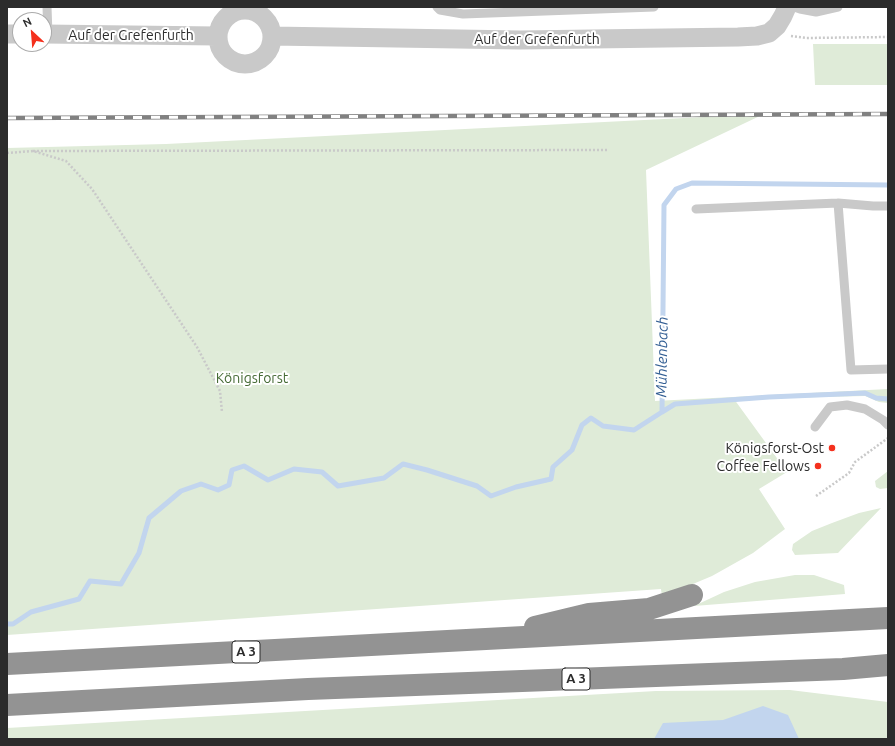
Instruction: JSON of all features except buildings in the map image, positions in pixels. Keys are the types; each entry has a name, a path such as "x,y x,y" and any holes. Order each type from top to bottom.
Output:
{"highway":[{"path":"485,640 589,614 649,609 692,595"},
{"name":"A 3","path":"7,664 888,618"},
{"name":"A 3","path":"7,705 308,689 843,669 888,665"},
{"name":"A 3","path":"843,669 888,675"}],"street":[{"path":"768,33 777,26 787,7"},
{"path":"246,9 262,15 271,28 272,36 271,44 261,59 254,63 245,64 236,63 228,59 222,53 218,45 217,36 223,20 229,14 237,10 246,9"},
{"name":"Auf der Grefenfurth","path":"272,36 520,40 738,37 757,36 768,33"},
{"name":"Auf der Grefenfurth","path":"52,34 217,36"}],"lane":[{"path":"437,7 440,10 463,14 654,7"},
{"path":"794,7 800,10 816,12 838,7"},
{"path":"838,203 851,370 888,369"},
{"path":"696,209 838,203 888,206"},
{"path":"815,427 830,407 846,405 865,409 884,420 888,425"}],"path":[{"path":"768,33 806,38 888,37"},
{"path":"7,153 33,151 609,150"},
{"path":"33,151 66,161 92,189 197,346 220,391 222,412"},
{"path":"816,496 849,473 855,462 888,437"}],"green space":[{"path":"813,44 888,44 888,85 815,85"},
{"name":"Königsforst","path":"764,114 646,170 655,401 888,389 888,403 879,402 865,396 734,399 787,472 759,489 785,529 753,553 712,576 662,597 661,589 7,635 7,148 166,144"},
{"path":"888,471 888,488 880,489 876,487 875,481"},
{"path":"881,508 838,553 795,555 792,550 793,544 812,531 859,513"},
{"path":"795,575 814,575 844,585 845,594 694,606 724,592 755,582"},
{"path":"790,690 888,702 888,739 7,739 7,728 656,691"}],"water":[{"path":"763,706 788,715 799,739 654,739 663,723 723,720"}],"waterway":[{"name":"Mühlenbach","path":"7,624 13,624 31,612 79,599 90,581 121,584 139,553 149,518 181,491 201,484 218,490 229,485 232,470 244,466 268,480 294,469 322,472 338,486 384,478 403,464 477,486 491,496 516,487 551,479 553,467 572,450 582,425 591,418 603,426 634,430 662,412 664,205 676,189 692,183 888,185"},
{"path":"662,412 675,404 769,397 865,393 876,398 888,399"}],"railway":[{"path":"7,118 888,114"}],"place":[{"name":"Königsforst-Ost","path":"832,448"},
{"name":"Coffee Fellows","path":"818,466"}]}
